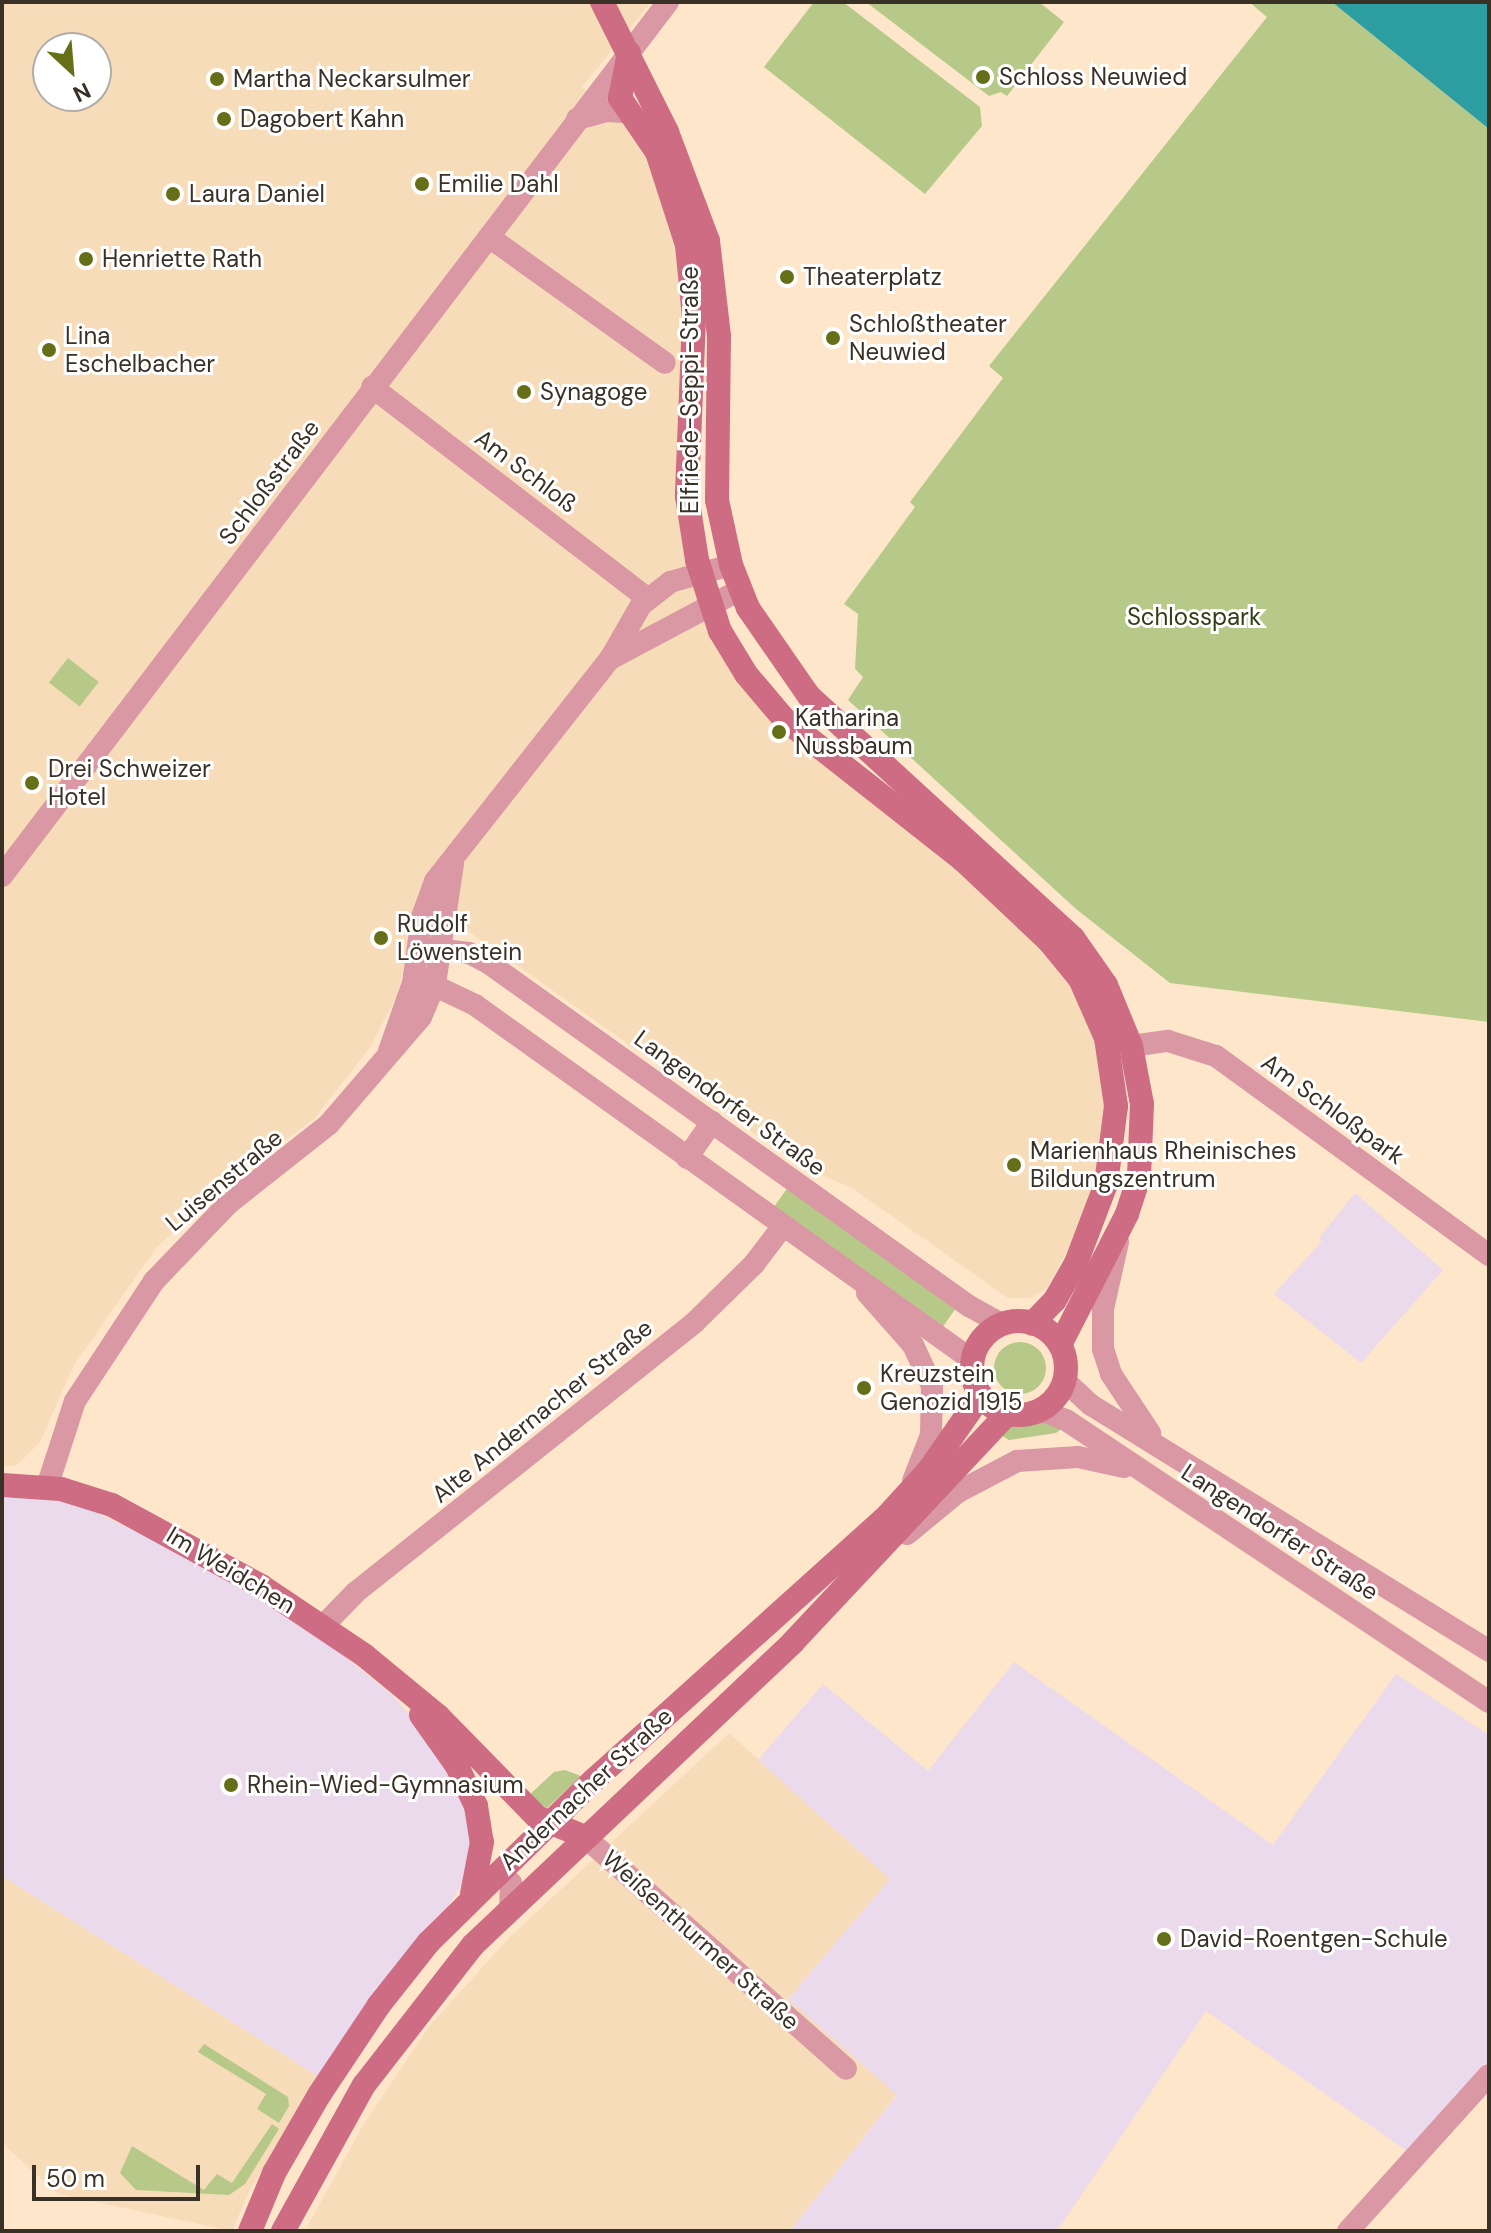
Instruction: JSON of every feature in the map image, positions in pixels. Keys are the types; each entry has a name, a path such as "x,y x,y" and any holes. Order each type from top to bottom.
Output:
{"street":[{"path":"602,2 629,53"},
{"name":"Schloßstraße","path":"2,876 668,2"},
{"name":"Elfriede-Seppi-Straße","path":"629,53 619,88 628,112 665,169 687,245 694,318 686,477 700,573 710,605 736,659 784,719 963,860 1032,923 1071,967 1094,1007 1115,1088 1111,1165 1094,1226 1076,1263 1055,1300 1032,1324"},
{"name":"Elfriede-Seppi-Straße","path":"629,53 693,194 713,264 719,336 715,475 731,565 740,590 764,636 809,696 1073,938 1106,985 1131,1046 1141,1094 1143,1144 1139,1177 1122,1225 1060,1345"},
{"path":"577,119 606,111 628,112"},
{"path":"489,237 665,363"},
{"name":"Am Schloß","path":"372,387 647,598"},
{"name":"Luisenstraße","path":"47,1487 75,1401 154,1281 229,1203 329,1124 389,1052 425,980 430,948 453,863 610,659 647,598 670,582 731,565"},
{"name":"Luisenstraße","path":"610,659 740,590"},
{"name":"Langendorfer Straße","path":"430,948 487,962 1002,1324"},
{"path":"425,980 475,1005 972,1360"},
{"name":"Am Schloßpark","path":"1131,1046 1168,1041 1216,1056 1489,1255"},
{"path":"687,1158 712,1122"},
{"name":"Langendorfer Straße","path":"1122,1225 1103,1309 1103,1349 1117,1384 1155,1440"},
{"name":"Alte Andernacher Straße","path":"323,1626 356,1592 695,1322 754,1264 783,1226"},
{"path":"845,1268 913,1345 932,1386 931,1435 904,1499"},
{"path":"1002,1324 1032,1324 1060,1345 1064,1380 1055,1399 1041,1410 1007,1414 981,1395 972,1360 979,1344 1002,1324"},
{"name":"Langendorfer Straße","path":"1064,1380 1083,1399 1155,1440 1489,1651"},
{"name":"Andernacher Straße","path":"250,2231 287,2149 334,2071 400,1977 472,1894 904,1499 981,1395"},
{"name":"Langendorfer Straße","path":"1041,1410 1066,1420 1489,1702"},
{"name":"Andernacher Straße","path":"283,2231 330,2141 383,2057 449,1972 510,1908 866,1568 1007,1414"},
{"path":"866,1568 958,1492 1017,1461 1078,1457 1143,1473"},
{"name":"Im Weidchen","path":"2,1485 47,1487 88,1496 168,1531 323,1626 399,1684 548,1823"},
{"name":"Im Weidchen","path":"399,1684 457,1766 476,1806 482,1842 472,1894"},
{"name":"Weißenthurmer Straße","path":"548,1823 585,1837 846,2069"},
{"path":"491,1876 501,1875 511,1883 510,1908"},
{"path":"1348,2231 1489,2075"}],"shaded area":[{"path":"2,2 651,2 582,87 644,142 684,277 676,462 731,660 1032,930 1090,1012 1108,1092 1102,1159 1085,1218 1047,1288 1031,1298 1008,1298 852,1188 802,1167 464,928 456,908 422,884 398,993 371,1046 314,1119 225,1185 156,1248 74,1365 40,1442 17,1465 2,1467"},
{"path":"1355,1193 1443,1270 1361,1363 1274,1294 1322,1241 1319,1238"},
{"name":"Rhein-Wied-Gymnasium","path":"2,1498 65,1498 206,1565 325,1640 392,1695 430,1738 474,1827 468,1874 447,1908 376,1989 319,2077 2,1876"},
{"name":"David-Roentgen-Schule","path":"1014,1662 1273,1845 1396,1674 1489,1735 1489,2060 1407,2151 1206,2011 1057,2231 790,2231 897,2095 788,1999 890,1879 758,1760 823,1684 928,1771"},
{"path":"729,1733 890,1879 788,1999 897,2094 790,2231 306,2229 362,2127 430,2025 510,1937"},
{"path":"2,1876 319,2077 250,2190 232,2231 58,2194 2,2143"}],"green space":[{"path":"814,2 843,2 980,107 982,126 925,194 764,67"},
{"path":"866,2 1039,2 1064,22 1007,96 1001,92 989,96"},
{"name":"Schlosspark","path":"1249,2 1332,2 1489,129 1489,1022 1170,983 1076,909 848,700 863,677 855,669 858,614 844,604 915,507 910,502 1003,378 989,366 1267,17"},
{"path":"68,658 99,682 80,706 49,682"},
{"path":"788,1187 958,1306 943,1326 774,1207"},
{"path":"1020,1342 1039,1349 1046,1368 1039,1387 1020,1394 1001,1387 994,1368 1001,1349"},
{"path":"1029,1419 1064,1427 1056,1433 1009,1440 993,1430"},
{"path":"565,1770 581,1776 547,1808 526,1798 554,1772"},
{"path":"204,2044 288,2097 289,2106 279,2123 257,2109 266,2094 198,2052"},
{"path":"272,2124 279,2129 245,2184 229,2195 136,2190 120,2173 132,2146 204,2190 217,2174 232,2183"}],"water":[{"path":"1332,2 1489,2 1489,129"}],"place":[{"name":"Schloss Neuwied","path":"983,77"},
{"name":"Martha Neckarsulmer","path":"217,79"},
{"name":"Dagobert Kahn","path":"224,119"},
{"name":"Emilie Dahl","path":"422,184"},
{"name":"Laura Daniel","path":"173,194"},
{"name":"Henriette Rath","path":"86,259"},
{"name":"Theaterplatz","path":"787,277"},
{"name":"Schloßtheater Neuwied","path":"833,338"},
{"name":"Lina Eschelbacher","path":"49,350"},
{"name":"Synagoge","path":"524,392"},
{"name":"Katharina Nussbaum","path":"779,732"},
{"name":"Drei Schweizer Hotel","path":"32,783"},
{"name":"Rudolf Löwenstein","path":"381,938"},
{"name":"Marienhaus Rheinisches Bildungszentrum","path":"1014,1165"},
{"name":"Kreuzstein Genozid 1915","path":"864,1388"},
{"name":"Rhein-Wied-Gymnasium","path":"231,1785"},
{"name":"David-Roentgen-Schule","path":"1164,1939"}]}
